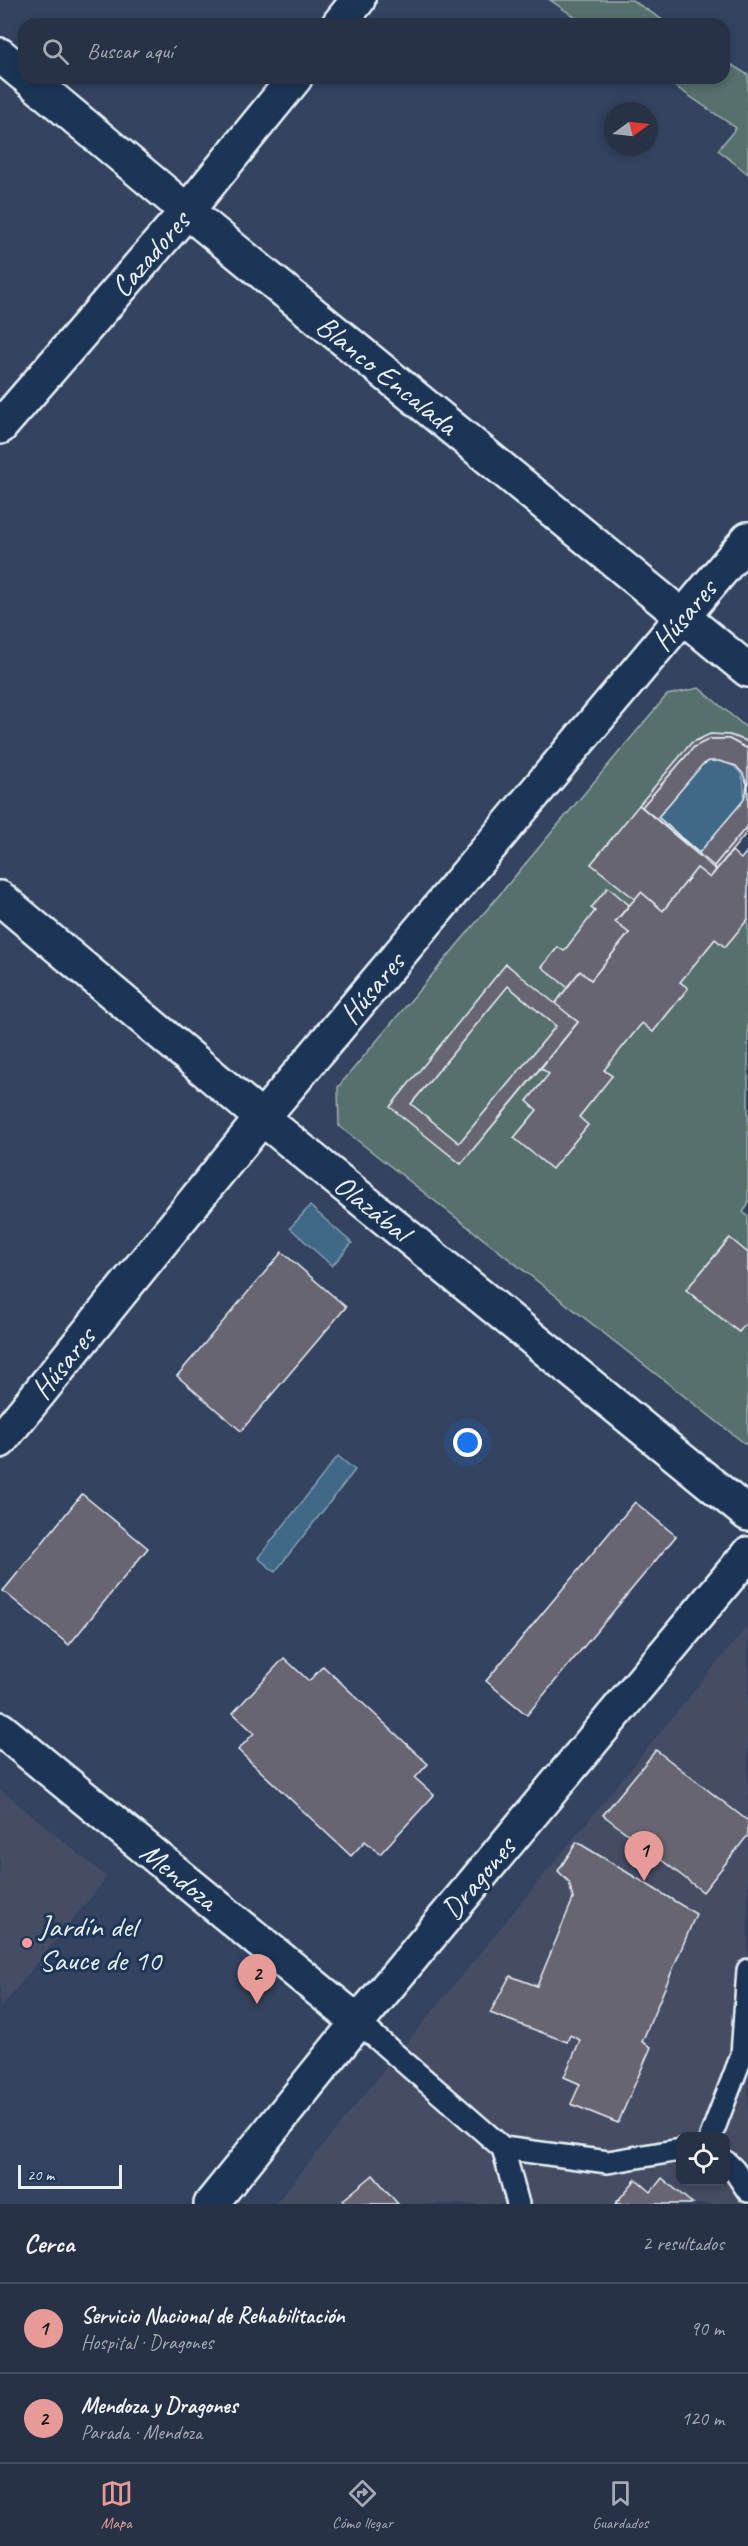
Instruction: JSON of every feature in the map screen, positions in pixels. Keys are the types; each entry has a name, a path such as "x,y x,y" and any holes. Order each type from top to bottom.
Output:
{"street":[{"path":"344,18 358,0"},
{"path":"0,55 18,70"},
{"name":"Blanco Encalada","path":"35,84 748,670"},
{"name":"Cazadores","path":"0,427 187,211 290,84"},
{"name":"Húsares","path":"0,1441 262,1118 748,538"},
{"name":"Olazábal","path":"0,898 262,1118 748,1514"},
{"name":"Dragones","path":"211,2204 358,2022 748,1554"},
{"name":"Mendoza","path":"0,1729 358,2022"}],"lane":[{"path":"713,2132 742,2055 748,1970"},
{"path":"358,2022 503,2148 608,2162 676,2151"},
{"path":"503,2148 518,2204"},
{"path":"730,2166 748,2191"}],"shaded area":[{"path":"709,761 727,763 738,770 744,783 743,801 699,853 658,817 702,765"},
{"path":"310,1206 352,1243 332,1266 290,1228"},
{"path":"338,1456 355,1470 275,1572 258,1558"},
{"path":"748,1625 748,2204 275,2204"},
{"name":"Jardín del Sauce de 10","path":"0,1789 107,1877 0,2009"}],"green space":[{"path":"550,0 632,0 660,18 576,18"},
{"path":"730,64 748,75 748,174 718,150 736,128 672,84 730,84"},
{"path":"699,688 748,729 748,743 734,736 720,735 691,743 591,864 635,899 629,905 607,888 592,907 595,911 564,951 558,947 542,966 567,987 555,1004 506,964 391,1107 461,1164 541,1068 549,1074 527,1101 537,1110 514,1138 552,1169 588,1125 579,1117 612,1076 604,1070 642,1023 653,1032 688,989 680,982 715,939 725,947 748,919 748,1205 743,1212 748,1217 748,1253 729,1238 686,1290 738,1332 748,1321 748,1446 339,1126 338,1087 667,695"},
{"path":"508,986 556,1026 459,1143 411,1104"}],"building":[{"path":"710,734 729,735 744,740 748,743 748,749 729,739 710,739 694,747 642,807 639,805 691,743"},
{"path":"710,739 729,739 748,749 748,825 714,866 642,807 694,747","holes":["709,761 719,761 736,766 743,774 747,784 746,792 743,801 699,853 658,817 702,765"]},
{"path":"639,805 716,870 710,878 697,868 663,911 641,892 635,899 591,864"},
{"path":"748,825 748,831 716,870 714,866"},
{"path":"748,850 748,919 725,947 715,939 680,982 688,988 653,1032 642,1023 604,1070 612,1076 579,1117 588,1125 552,1169 514,1138 537,1110 527,1101 549,1074 541,1068 578,1022 555,1004 580,971 591,980 629,933 615,922 641,892 663,911 697,868 710,878 732,851 741,859"},
{"path":"608,887 629,905 615,922 629,933 591,980 580,971 567,987 542,967 558,947 564,951 595,911 591,908"},
{"path":"506,964 578,1022 461,1164 390,1107","holes":["508,986 556,1026 459,1143 411,1104"]},
{"path":"730,1238 748,1253 748,1321 739,1332 686,1290"},
{"path":"282,1252 346,1307 241,1431 177,1376"},
{"path":"82,1494 148,1548 69,1645 3,1591"},
{"path":"635,1502 676,1536 527,1715 486,1681"},
{"path":"284,1658 309,1681 323,1666 428,1764 415,1778 434,1795 380,1854 365,1841 351,1856 238,1750 254,1733 233,1713"},
{"path":"656,1750 748,1821 748,1835 703,1892 603,1815"},
{"path":"577,1842 696,1914 642,2042 651,2047 618,2123 571,2104 580,2084 564,2077 580,2040 570,2035 567,2042 490,2013 510,1976 537,1986 573,1899 569,1882 558,1871"},
{"path":"373,2175 398,2204 346,2204 343,2200"},
{"path":"662,2178 693,2204 615,2204 636,2179 651,2192"}],"place":[{"name":"Servicio Nacional de Rehabilitación","path":"644,1881"},
{"name":"Jardín del Sauce de 10","path":"27,1943"},
{"name":"Mendoza y Dragones","path":"257,2004"}]}
